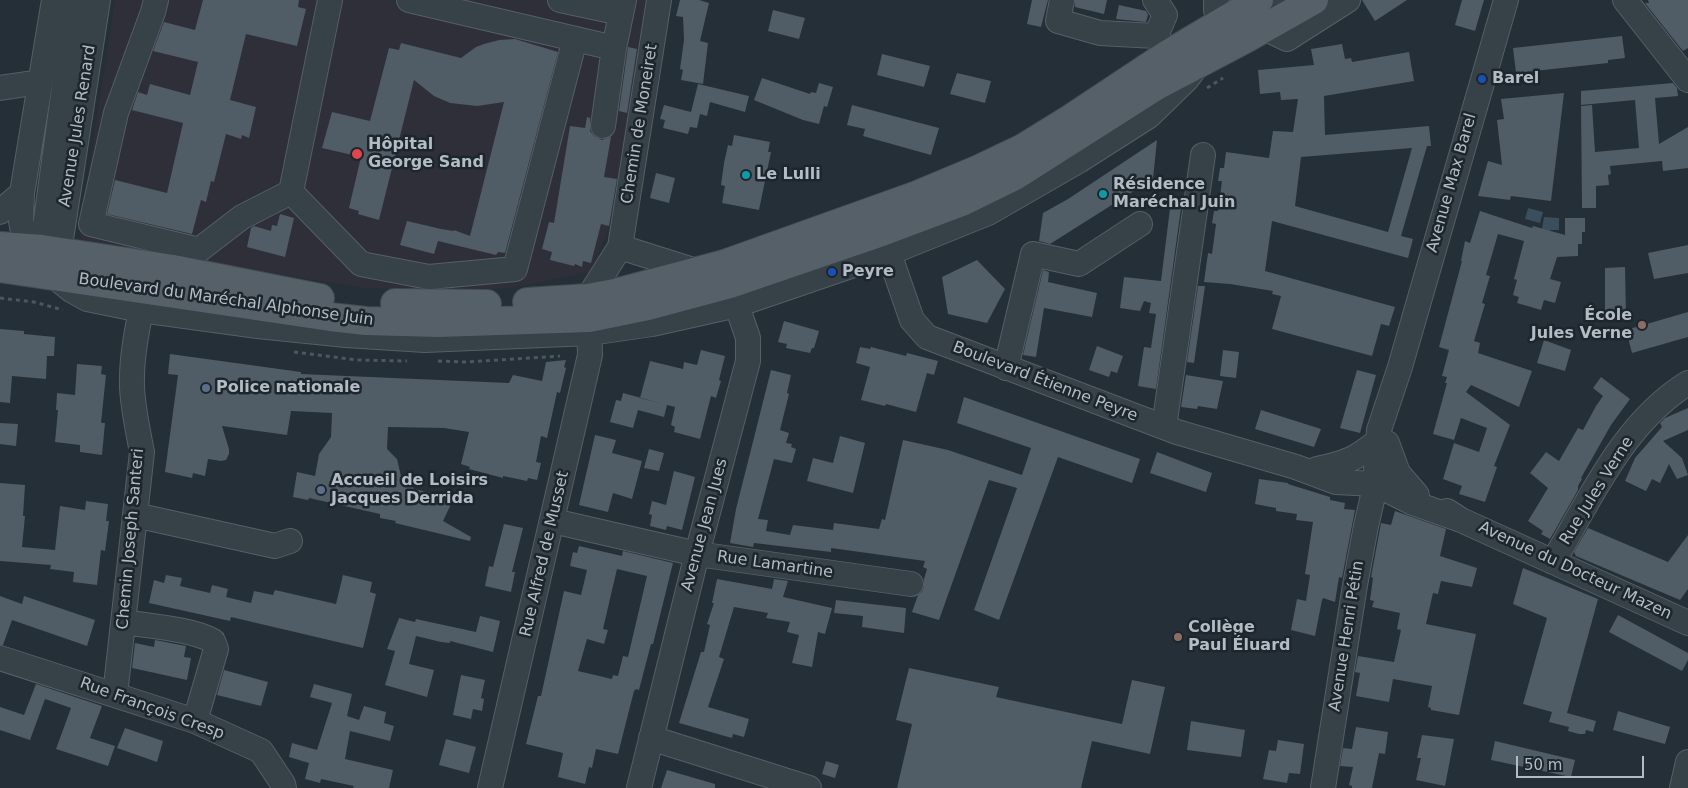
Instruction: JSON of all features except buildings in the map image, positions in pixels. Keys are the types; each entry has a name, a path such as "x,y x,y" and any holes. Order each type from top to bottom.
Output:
{"main road":[{"name":"Boulevard du Maréchal Alphonse Juin","path":"881,232 917,195 979,170 1023,148 1070,119 1162,45 1219,11 1260,0"},
{"name":"Boulevard du Maréchal Alphonse Juin","path":"29,259 145,289 236,281 314,297 367,303 503,304 589,316 648,306 730,284 962,202 1015,176 1158,85 1314,0"},
{"name":"Boulevard du Maréchal Alphonse Juin","path":"589,316 615,293 696,271 730,284"}],"street":[{"path":"29,259 21,222 22,193 54,0"},
{"name":"Avenue Jules Renard","path":"29,259 76,0"},
{"name":"Avenue Jules Renard","path":"29,259 98,0"},
{"path":"156,0 116,113 91,224 198,250 242,216 291,192"},
{"path":"291,192 330,0"},
{"path":"409,0 614,48"},
{"path":"560,0 622,7 603,126"},
{"name":"Chemin de Moneiret","path":"589,316 620,247 659,0"},
{"path":"1062,0 1058,21 1100,33 1162,45 1164,16 1155,0"},
{"path":"1198,64 1226,36 1282,0"},
{"path":"1264,28 1287,39 1348,0"},
{"name":"Avenue Max Barel","path":"1375,484 1383,441 1390,432 1400,367 1506,0"},
{"path":"1625,0 1688,80"},
{"path":"291,192 361,264 429,278 515,269 575,39"},
{"path":"0,88 40,82"},
{"path":"0,96 35,112"},
{"path":"1164,427 1203,155"},
{"path":"0,212 22,193"},
{"path":"1006,368 1033,254 1080,264 1140,224"},
{"path":"730,284 881,232"},
{"name":"Boulevard Étienne Peyre","path":"881,232 912,320 927,338 1164,427 1307,468 1336,482 1375,484"},
{"path":"620,247 696,271"},
{"name":"Avenue Jean Jues","path":"639,788 650,738 748,361 748,338 730,284"},
{"path":"145,289 346,336 424,340 589,316"},
{"name":"Chemin Joseph Santeri","path":"115,695 142,452 135,416 132,386 136,339 145,289"},
{"name":"Rue Alfred de Musset","path":"490,788 590,355 589,316"},
{"name":"Rue Jules Verne","path":"1553,562 1622,445 1661,402 1688,383"},
{"path":"1307,468 1341,464 1357,457 1383,441 1398,473 1417,495"},
{"name":"Avenue du Docteur Mazen","path":"1375,484 1413,504 1462,520"},
{"name":"Avenue du Docteur Mazen","path":"1375,484 1417,495 1462,520 1688,623"},
{"name":"Avenue Henri Pétin","path":"1323,788 1356,585 1375,484"},
{"path":"135,515 275,546 290,541"},
{"name":"Rue Lamartine","path":"553,521 697,554 911,584"},
{"path":"123,622 182,632 213,641 216,649 195,721"},
{"name":"Rue François Cresp","path":"0,658 195,721 261,751 284,784 284,788"},
{"path":"650,738 810,788"},
{"path":"1682,788 1688,762"}],"shaded area":[{"name":"Hôpital George Sand","path":"115,0 648,0 610,226 591,272 512,288 442,291 364,288 84,243 79,234"}],"water":[{"path":"1528,208 1543,212 1540,223 1525,219"},
{"path":"1544,217 1559,218 1559,230 1551,230 1540,240"}],"place":[{"name":"Barel","path":"1482,79"},
{"name":"Hôpital George Sand","path":"357,154"},
{"name":"Le Lulli","path":"746,175"},
{"name":"Résidence Maréchal Juin","path":"1103,194"},
{"name":"Peyre","path":"832,272"},
{"name":"École Jules Verne","path":"1642,325"},
{"name":"Police nationale","path":"206,388"},
{"name":"Accueil de Loisirs Jacques Derrida","path":"321,490"},
{"name":"Collège Paul Éluard","path":"1178,637"}]}
